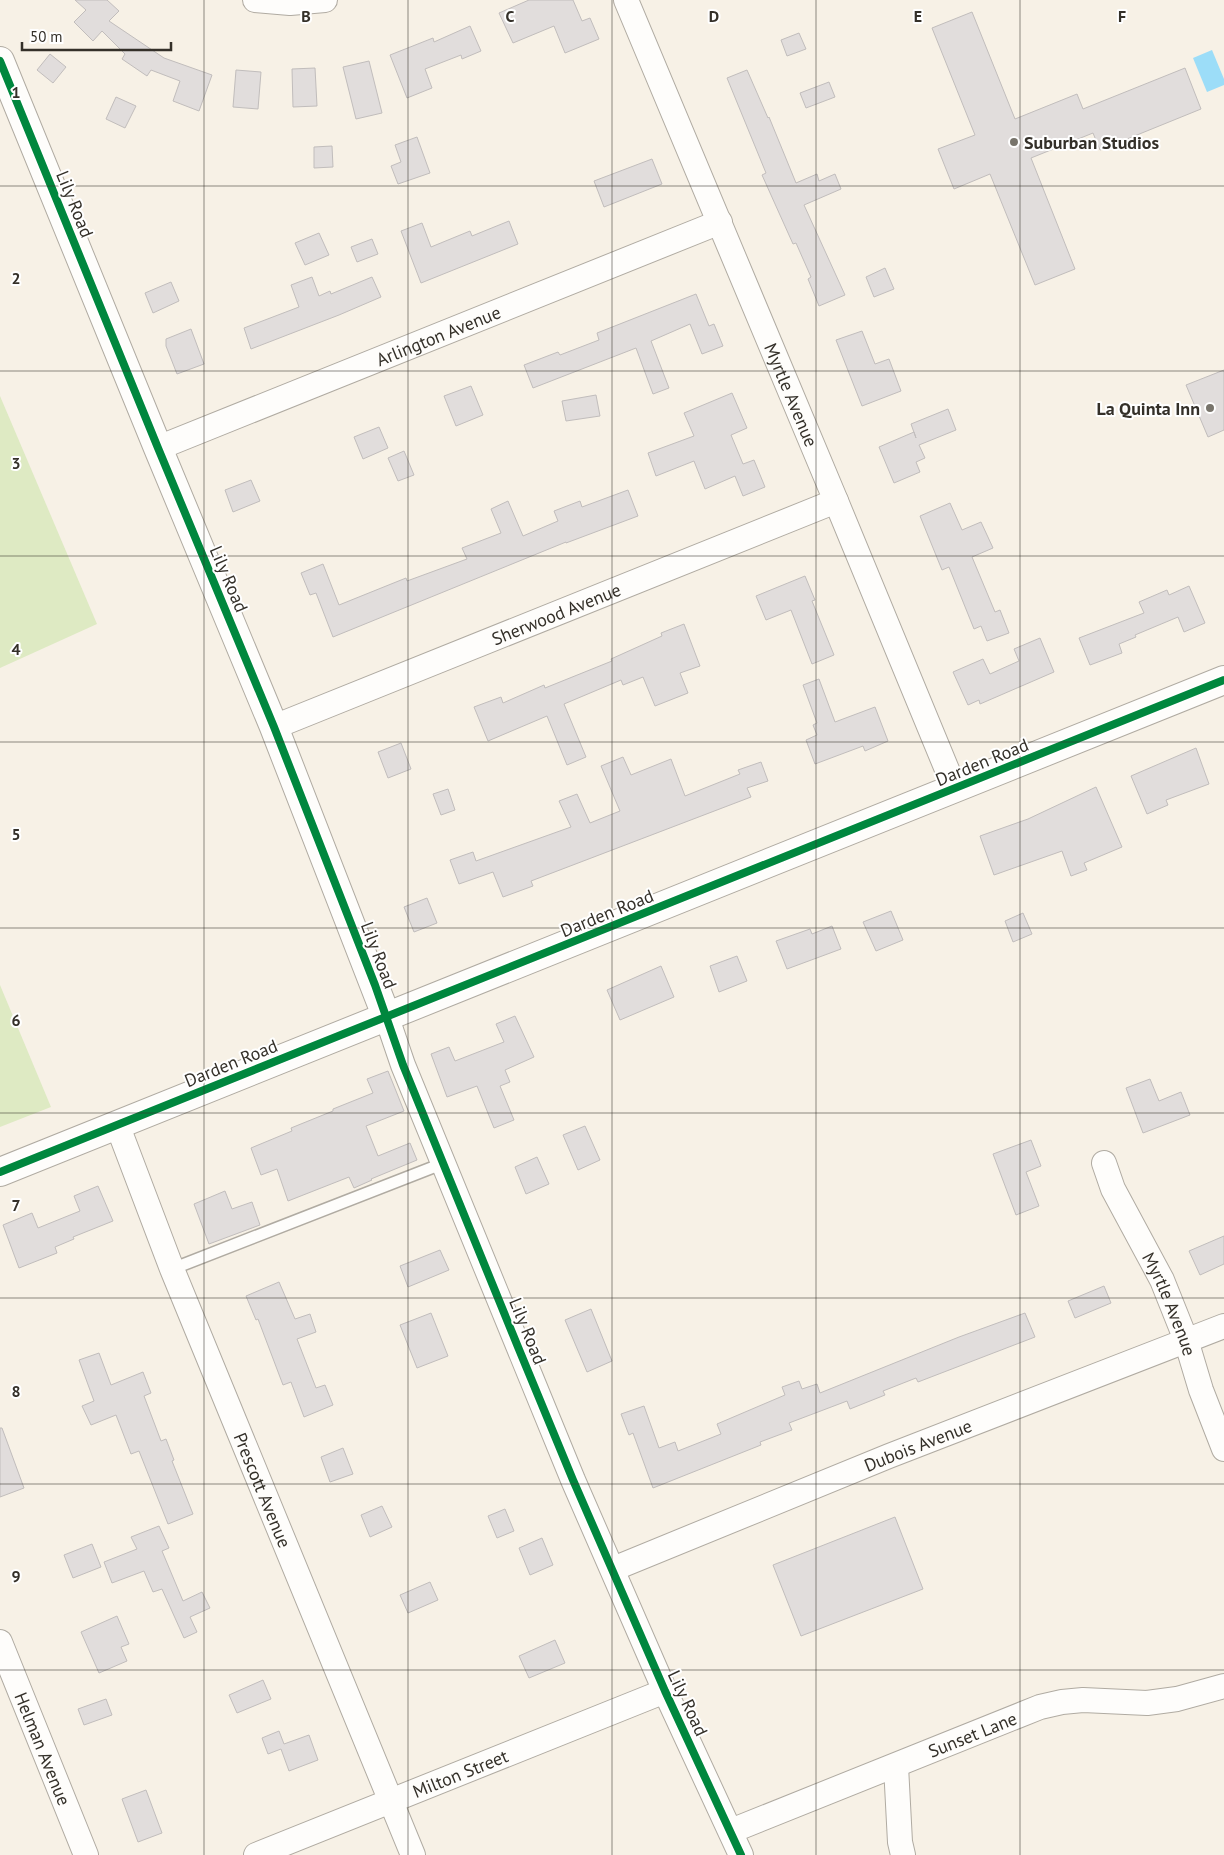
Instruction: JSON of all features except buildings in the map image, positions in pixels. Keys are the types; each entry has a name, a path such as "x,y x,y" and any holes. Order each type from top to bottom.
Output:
{"street":[{"path":"255,0 290,3 325,0"},
{"name":"Myrtle Avenue","path":"626,0 955,789"},
{"name":"Lily Road","path":"0,61 274,727 387,1018 403,1065 533,1382 665,1691 741,1855"},
{"name":"Arlington Avenue","path":"158,448 720,222"},
{"name":"Sherwood Avenue","path":"274,727 836,501"},
{"name":"Darden Road","path":"0,1172 1224,680"},
{"name":"Prescott Avenue","path":"117,1124 172,1269 413,1855"},
{"name":"Myrtle Avenue","path":"1104,1164 1112,1189 1162,1280 1186,1340 1201,1390 1224,1449"},
{"name":"Dubois Avenue","path":"613,1569 889,1456 1224,1326"},
{"name":"Helman Avenue","path":"0,1642 86,1855"},
{"name":"Sunset Lane","path":"731,1831 1040,1707 1083,1700 1147,1703 1177,1699 1224,1686"},
{"name":"Milton Street","path":"256,1855 665,1691"},
{"path":"896,1766 900,1842 903,1855"}],"lane":[{"path":"172,1269 444,1162"}],"green space":[{"path":"0,396 97,624 0,668"},
{"path":"0,985 51,1107 0,1127"}],"water":[{"path":"1212,50 1224,79 1224,85 1207,92 1193,58"}],"cycle path":[{"path":"0,61 274,727 375,985 403,1065 518,1347 573,1480 665,1691 741,1855"},
{"path":"0,1172 1224,680"}],"place":[{"name":"Suburban Studios","path":"1014,142"},
{"name":"La Quinta Inn","path":"1210,408"}]}
